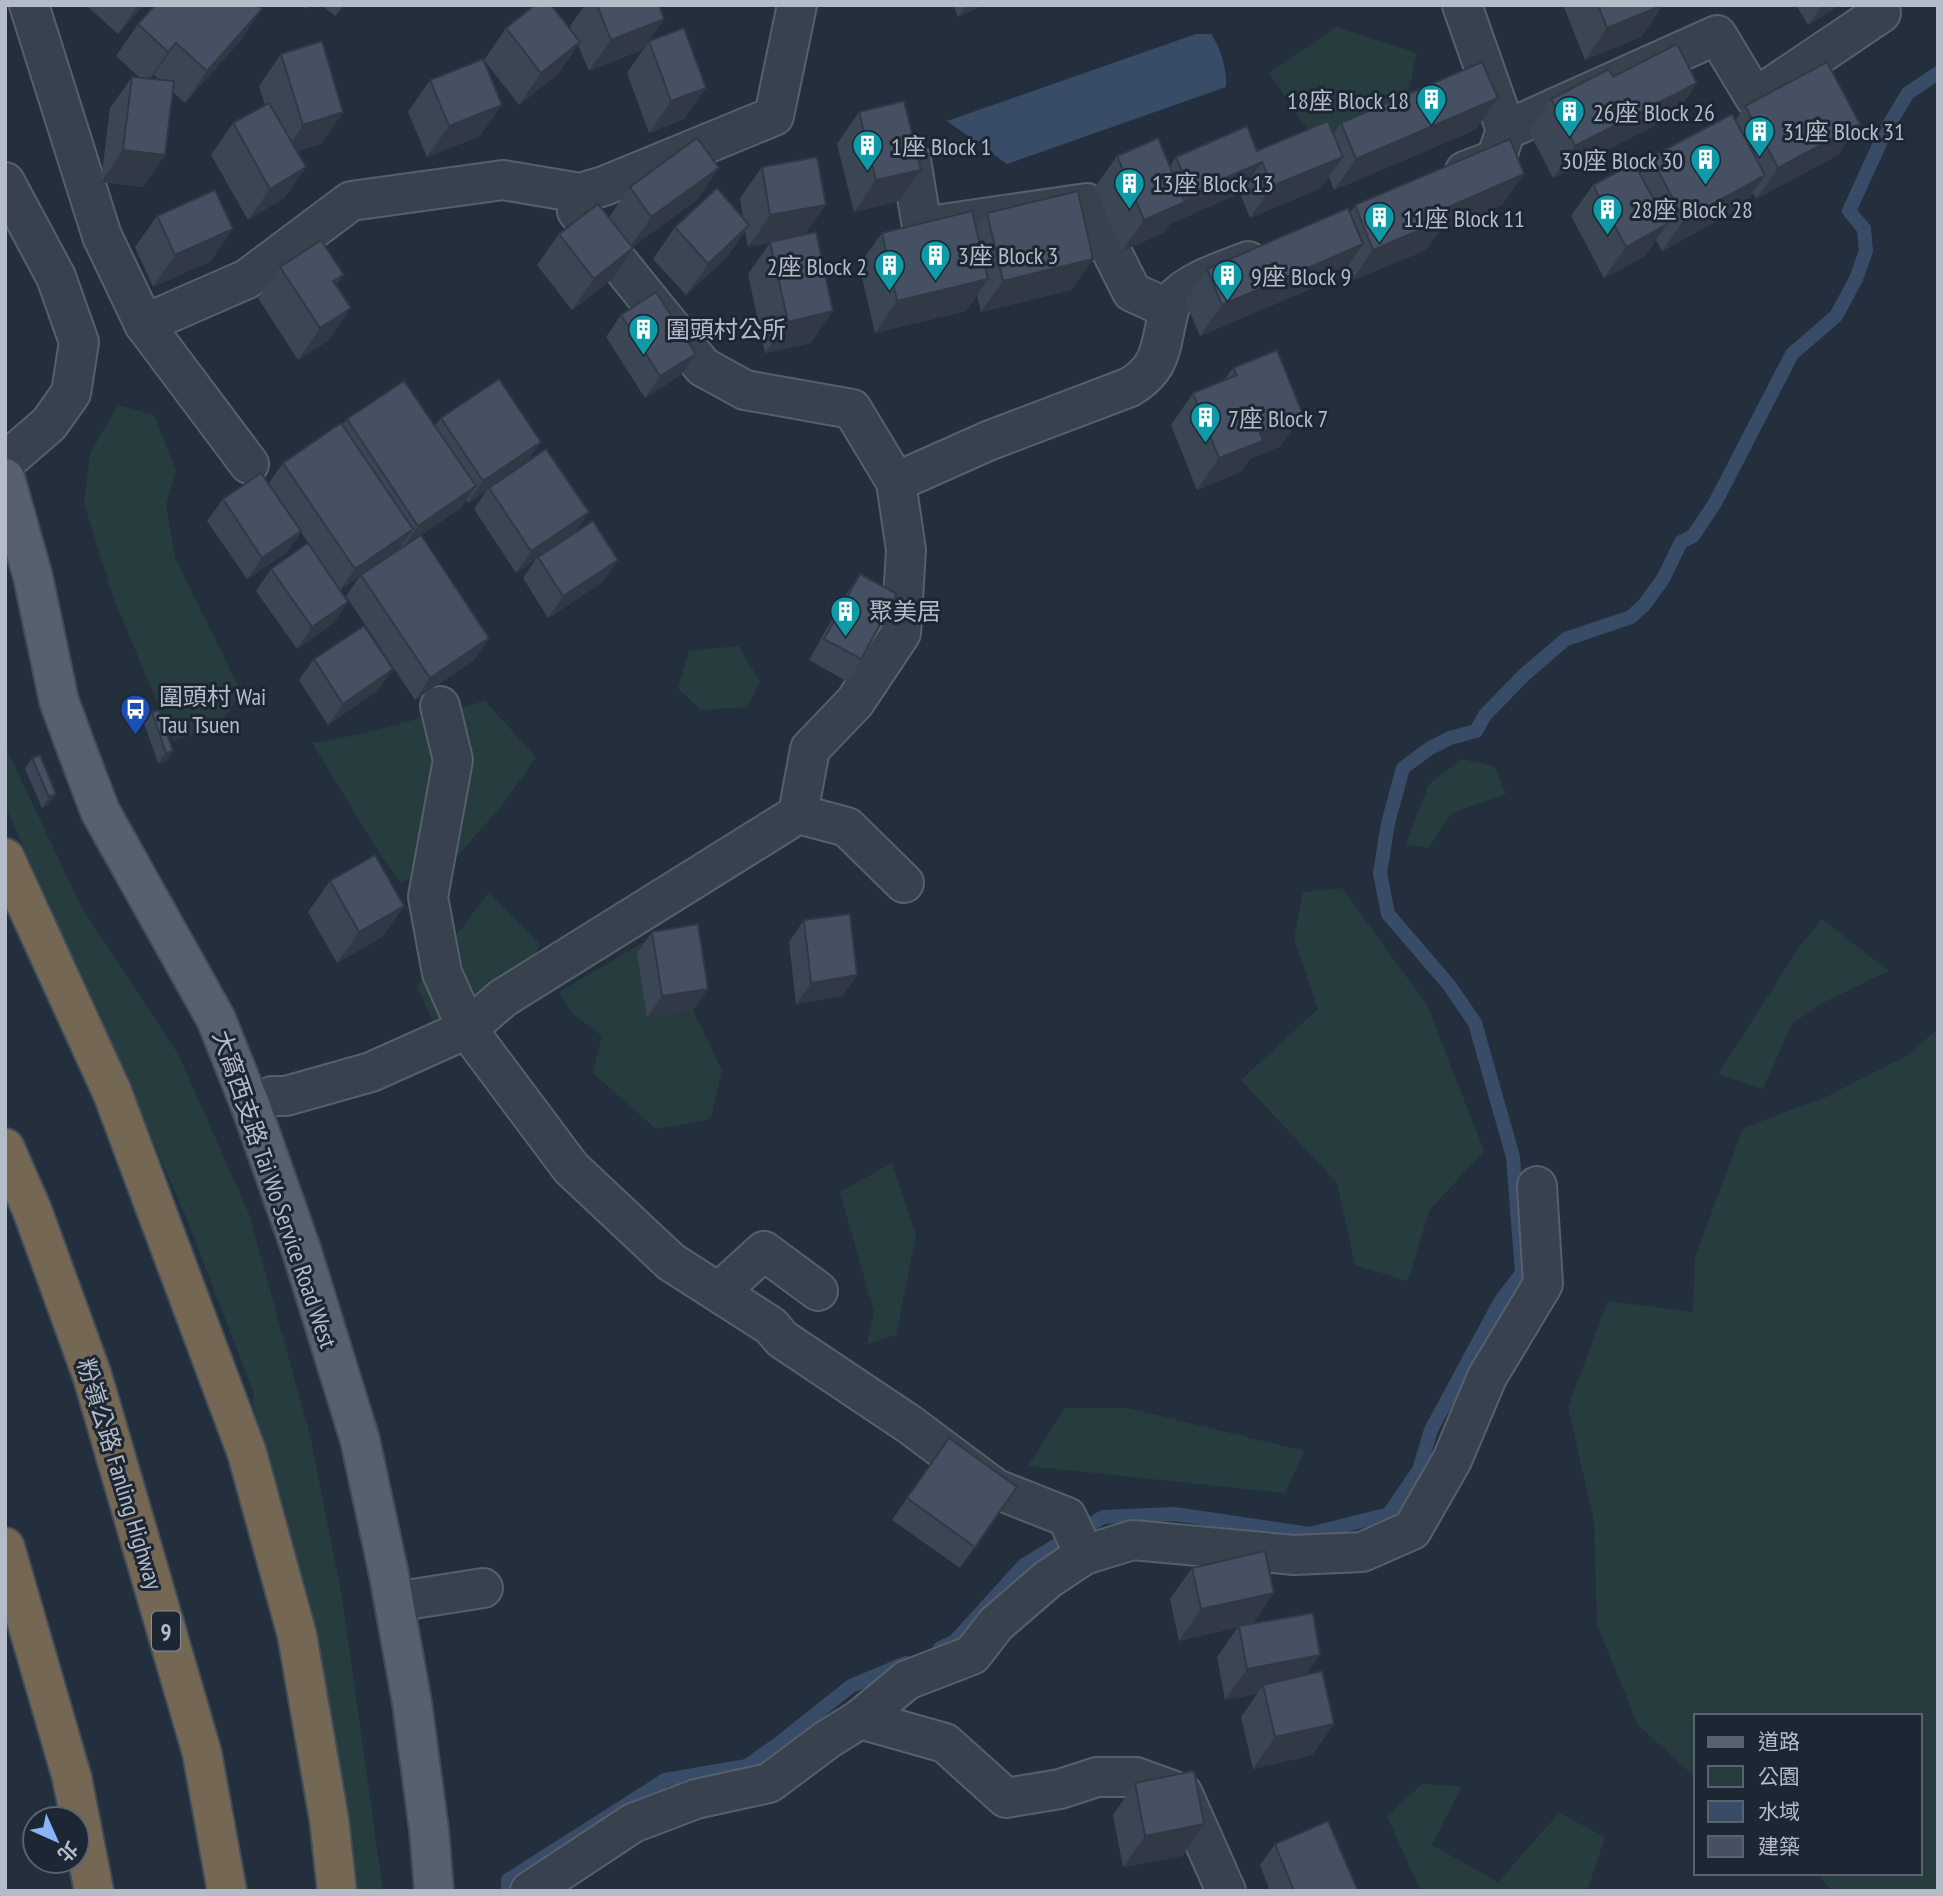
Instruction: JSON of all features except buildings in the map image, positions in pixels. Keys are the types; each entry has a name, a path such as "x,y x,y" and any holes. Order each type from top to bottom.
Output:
{"highway":[{"path":"5,858 111,1092 247,1453 297,1635 329,1819 337,1891"},
{"name":"粉嶺公路 Fanling Highway","path":"5,1148 32,1210 92,1375 202,1753 227,1891"},
{"path":"5,1547 72,1777 94,1891"}],"main road":[{"name":"大窩西支路 Tai Wo Service Road West","path":"5,478 33,577 60,701 100,811 216,1019 251,1107 300,1249 359,1440 394,1602 413,1716 429,1830 434,1891"}],"street":[{"path":"144,324 247,279 351,201 503,180 580,193 604,186 774,116 797,5"},
{"path":"1434,184 1496,159 1506,130 1462,5"},
{"path":"26,12 103,236 144,324 249,464"},
{"path":"1506,130 1717,35 1755,98 1881,13"},
{"path":"911,160 922,227 1087,203 1132,292 1169,309"},
{"path":"5,182 56,277 79,342 71,393 49,424 5,462"},
{"path":"580,193 577,211 703,368 745,390 852,408 896,482 906,550 901,633 855,702 810,749 798,814"},
{"path":"896,482 988,441 1130,387 1144,378 1160,355 1169,309 1175,299 1191,285 1275,250"},
{"path":"440,706 453,760 428,897 442,973 467,1029 571,1168 671,1262 771,1326 782,1339 909,1424 996,1489 1077,1539 1133,1540 1294,1555 1362,1552 1412,1530 1452,1460 1487,1377 1543,1284 1537,1186"},
{"path":"251,1107 272,1096 286,1096 370,1072 467,1029 503,998 798,814 846,827 904,883"},
{"path":"719,1292 764,1251 818,1291"},
{"path":"530,1891 633,1823 696,1799 769,1783 860,1719 907,1679 972,1655 996,1624 1048,1579 1077,1539"},
{"path":"394,1602 483,1588"},
{"path":"860,1719 945,1743 1006,1798 1060,1789 1097,1777 1136,1777 1183,1794 1226,1891"}],"green space":[{"path":"1336,27 1417,53 1400,127 1319,146 1269,73"},
{"path":"118,405 154,415 176,471 166,505 175,558 241,692 220,725 173,741 112,594 84,503 90,454"},
{"path":"738,646 760,681 748,707 701,710 678,688 689,651"},
{"path":"485,701 536,757 504,803 458,855 401,883 312,743 361,734"},
{"path":"5,746 82,908 178,1054 249,1214 310,1435 342,1597 383,1891 350,1891 311,1605 253,1405 254,1394 187,1219 5,805"},
{"path":"1462,759 1495,767 1506,794 1452,813 1428,848 1406,844 1429,784"},
{"path":"1342,888 1427,1005 1484,1151 1429,1211 1408,1281 1355,1265 1337,1183 1241,1080 1318,1009 1294,939 1303,892"},
{"path":"489,892 540,944 511,1012 438,1032 417,987"},
{"path":"1822,919 1889,971 1822,1003 1792,1024 1763,1089 1718,1074 1800,946"},
{"path":"656,935 722,1070 711,1119 656,1129 593,1073 602,1036 572,1013 559,992"},
{"path":"1938,1029 1938,1891 1832,1891 1819,1875 1922,1875 1922,1714 1694,1714 1694,1776 1638,1725 1597,1625 1594,1521 1568,1407 1608,1301 1693,1312 1695,1257 1743,1128 1826,1097 1906,1056"},
{"path":"892,1163 916,1235 896,1335 867,1344 874,1312 840,1192"},
{"path":"1065,1408 1128,1408 1304,1451 1285,1493 1028,1466"},
{"path":"1422,1784 1462,1786 1432,1845 1498,1882 1559,1813 1605,1837 1587,1891 1421,1891 1387,1816"}],"water":[{"path":"1196,34 1211,34 1215,40 1223,59 1226,87 1007,164 947,121"}],"waterway":[{"path":"940,1648 955,1641 1024,1565 1103,1517 1174,1514 1310,1534 1389,1514 1419,1470 1431,1430 1500,1302 1522,1273 1513,1157 1475,1023 1449,985 1388,914 1380,873 1388,823 1403,768 1430,748 1450,738 1476,731 1485,715 1524,675 1566,639 1631,617 1644,605 1663,579 1681,542 1693,536 1715,503 1792,354 1836,316 1856,279 1866,251 1864,229 1849,211 1887,128 1908,93 1938,73"},
{"path":"508,1891 508,1880 665,1780 747,1766 851,1686 906,1663"}],"place":[{"name":"18座 Block 18","path":"1432,127"},
{"name":"26座 Block 26","path":"1570,139"},
{"name":"31座 Block 31","path":"1760,158"},
{"name":"1座 Block 1","path":"868,173"},
{"name":"30座 Block 30","path":"1706,187"},
{"name":"13座 Block 13","path":"1129,210"},
{"name":"28座 Block 28","path":"1608,236"},
{"name":"11座 Block 11","path":"1380,245"},
{"name":"3座 Block 3","path":"935,282"},
{"name":"2座 Block 2","path":"890,293"},
{"name":"9座 Block 9","path":"1228,303"},
{"name":"圍頭村公所","path":"643,356"},
{"name":"7座 Block 7","path":"1205,445"},
{"name":"聚美居","path":"846,638"},
{"name":"圍頭村 Wai Tau Tsuen","path":"136,737"}]}
